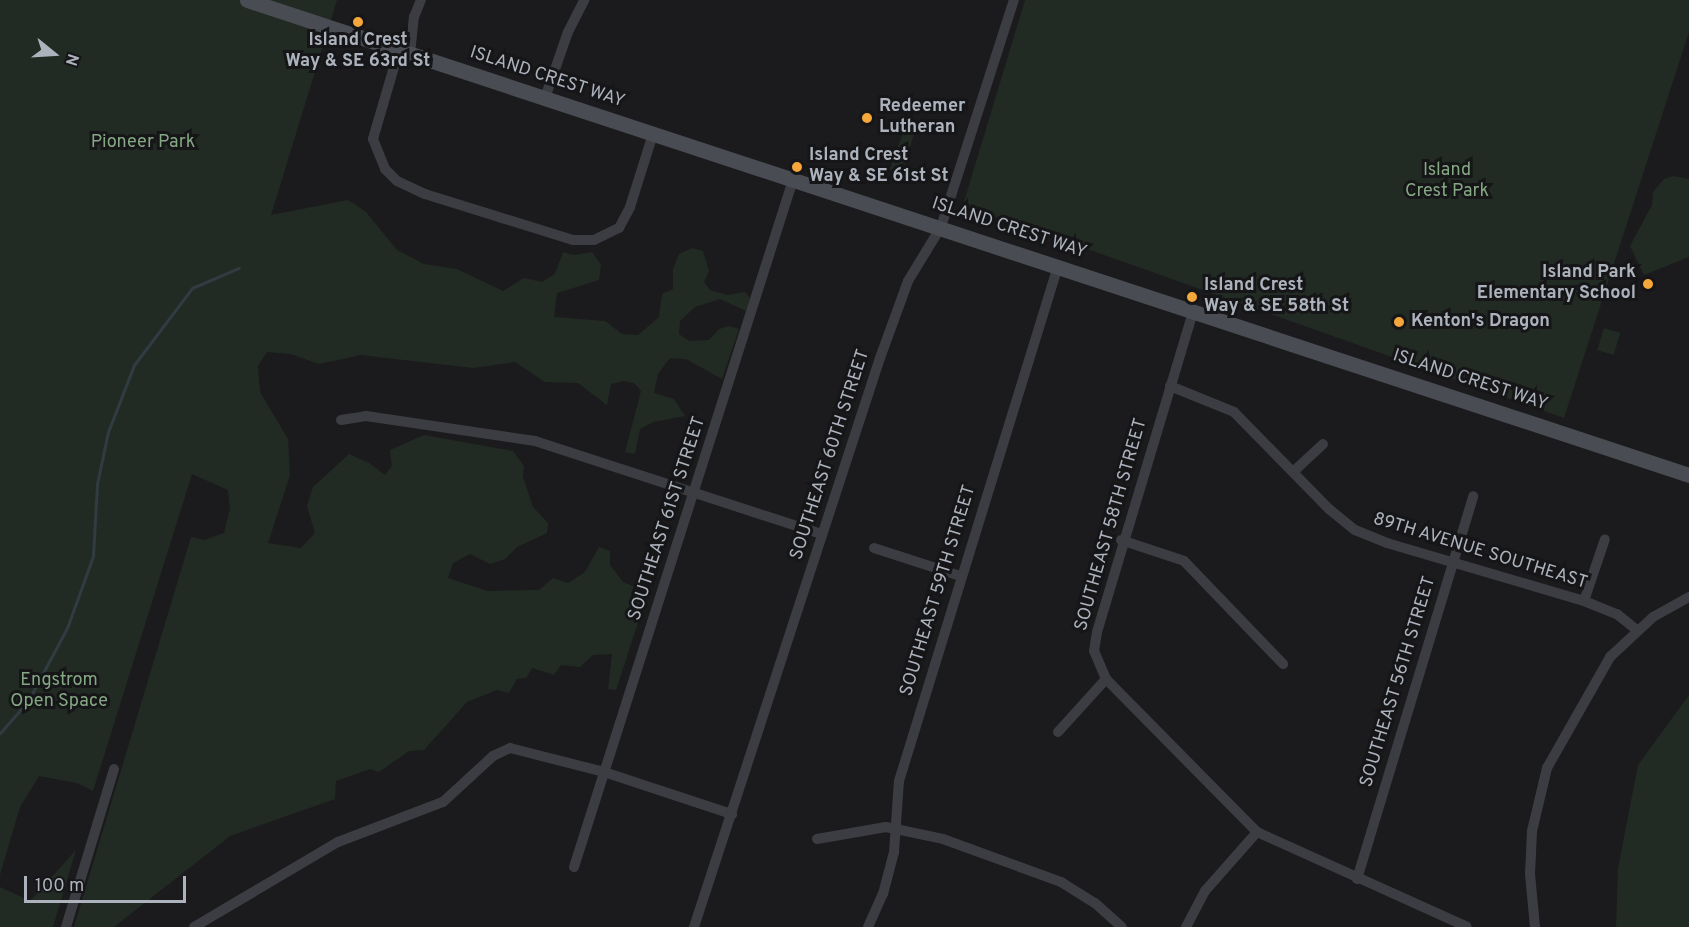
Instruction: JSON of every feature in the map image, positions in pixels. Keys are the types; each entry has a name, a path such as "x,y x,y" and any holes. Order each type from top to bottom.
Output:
{"main road":[{"name":"ISLAND CREST WAY","path":"247,0 1689,475"}],"street":[{"path":"410,54 414,17 421,0"},
{"path":"545,98 568,32 584,0"},
{"name":"SOUTHEAST 60TH STREET","path":"694,927 822,534 908,281 941,228 1014,0"},
{"path":"394,67 373,139 385,169 397,181 425,194 573,240 594,240 610,234 627,213 653,134"},
{"name":"SOUTHEAST 61ST STREET","path":"574,867 793,180"},
{"name":"SOUTHEAST 59TH STREET","path":"868,927 883,894 897,827 899,781 960,576 1058,266"},
{"name":"SOUTHEAST 58TH STREET","path":"1106,679 1094,651 1122,540 1193,311"},
{"name":"89TH AVENUE SOUTHEAST","path":"1170,386 1234,412 1342,522 1355,530 1584,601 1617,614 1637,630"},
{"path":"341,420 366,416 535,441 822,534"},
{"path":"1293,472 1323,444"},
{"name":"SOUTHEAST 56TH STREET","path":"1357,879 1473,496"},
{"path":"1584,601 1605,539"},
{"path":"1122,540 1184,561 1283,664"},
{"path":"874,548 960,576"},
{"path":"1535,927 1530,874 1532,831 1547,768 1610,657 1637,630 1689,597"},
{"path":"1058,732 1106,679 1257,832 1467,927"},
{"path":"194,927 338,842 443,802 501,751 520,748 604,772 732,814"},
{"path":"66,927 114,768"},
{"path":"817,839 897,827 962,846 1061,882 1095,903 1122,927"},
{"path":"1186,927 1205,891 1257,832"}],"green space":[{"path":"0,0 337,0 271,215 348,200 366,212 397,250 424,264 457,269 503,291 524,278 542,282 555,274 563,252 574,255 592,252 601,265 599,280 557,293 554,317 605,321 622,334 638,335 659,317 662,294 673,289 673,269 679,254 692,248 703,251 709,271 704,282 710,290 727,295 745,292 750,298 746,311 720,299 695,307 680,321 679,334 689,341 709,340 719,329 729,326 739,329 722,379 686,359 670,358 658,374 654,393 674,399 685,416 653,422 640,429 635,454 625,452 641,391 634,383 623,381 611,384 607,405 578,383 545,382 515,362 473,368 361,355 319,364 291,354 267,352 258,366 260,392 288,439 290,475 268,543 301,548 315,533 307,506 313,487 349,454 369,463 385,475 392,466 390,450 424,435 513,451 524,466 523,477 533,507 548,523 547,533 517,547 505,559 490,564 470,554 453,563 448,578 488,591 539,590 553,578 568,583 585,572 599,547 610,551 610,565 623,582 648,592 616,690 608,689 612,654 593,655 580,667 561,665 554,675 532,668 526,678 517,679 509,693 497,690 467,702 424,750 409,751 379,772 370,769 336,781 335,799 230,836 114,927 74,927 191,537 204,540 224,533 230,509 228,490 192,474 93,791 77,783 39,776 20,807 0,875"},
{"name":"Island Crest Park","path":"1025,0 1689,0 1689,32 1564,418 963,205"},
{"path":"905,127 915,131 902,173 890,169"},
{"path":"1673,176 1689,179 1689,257 1644,275 1630,246 1652,205 1653,192 1664,179"},
{"path":"1604,328 1620,333 1614,355 1597,350"},
{"path":"1689,695 1689,927 1616,927 1618,868 1638,765"},
{"path":"76,850 53,927 0,927 0,887 30,901"}],"waterway":[{"path":"0,733 28,701 67,628 93,556 97,484 108,432 134,365 192,288 239,268"}],"place":[{"name":"Island Crest Way & SE 63rd St","path":"358,22"},
{"name":"Redeemer Lutheran","path":"867,118"},
{"name":"Island Crest Way & SE 61st St","path":"797,167"},
{"name":"Island Park Elementary School","path":"1648,284"},
{"name":"Island Crest Way & SE 58th St","path":"1192,297"},
{"name":"Kenton's Dragon","path":"1399,322"}],"park label":[{"name":"Pioneer Park","path":"143,143"},
{"name":"Engstrom Open Space","path":"59,692"}]}
